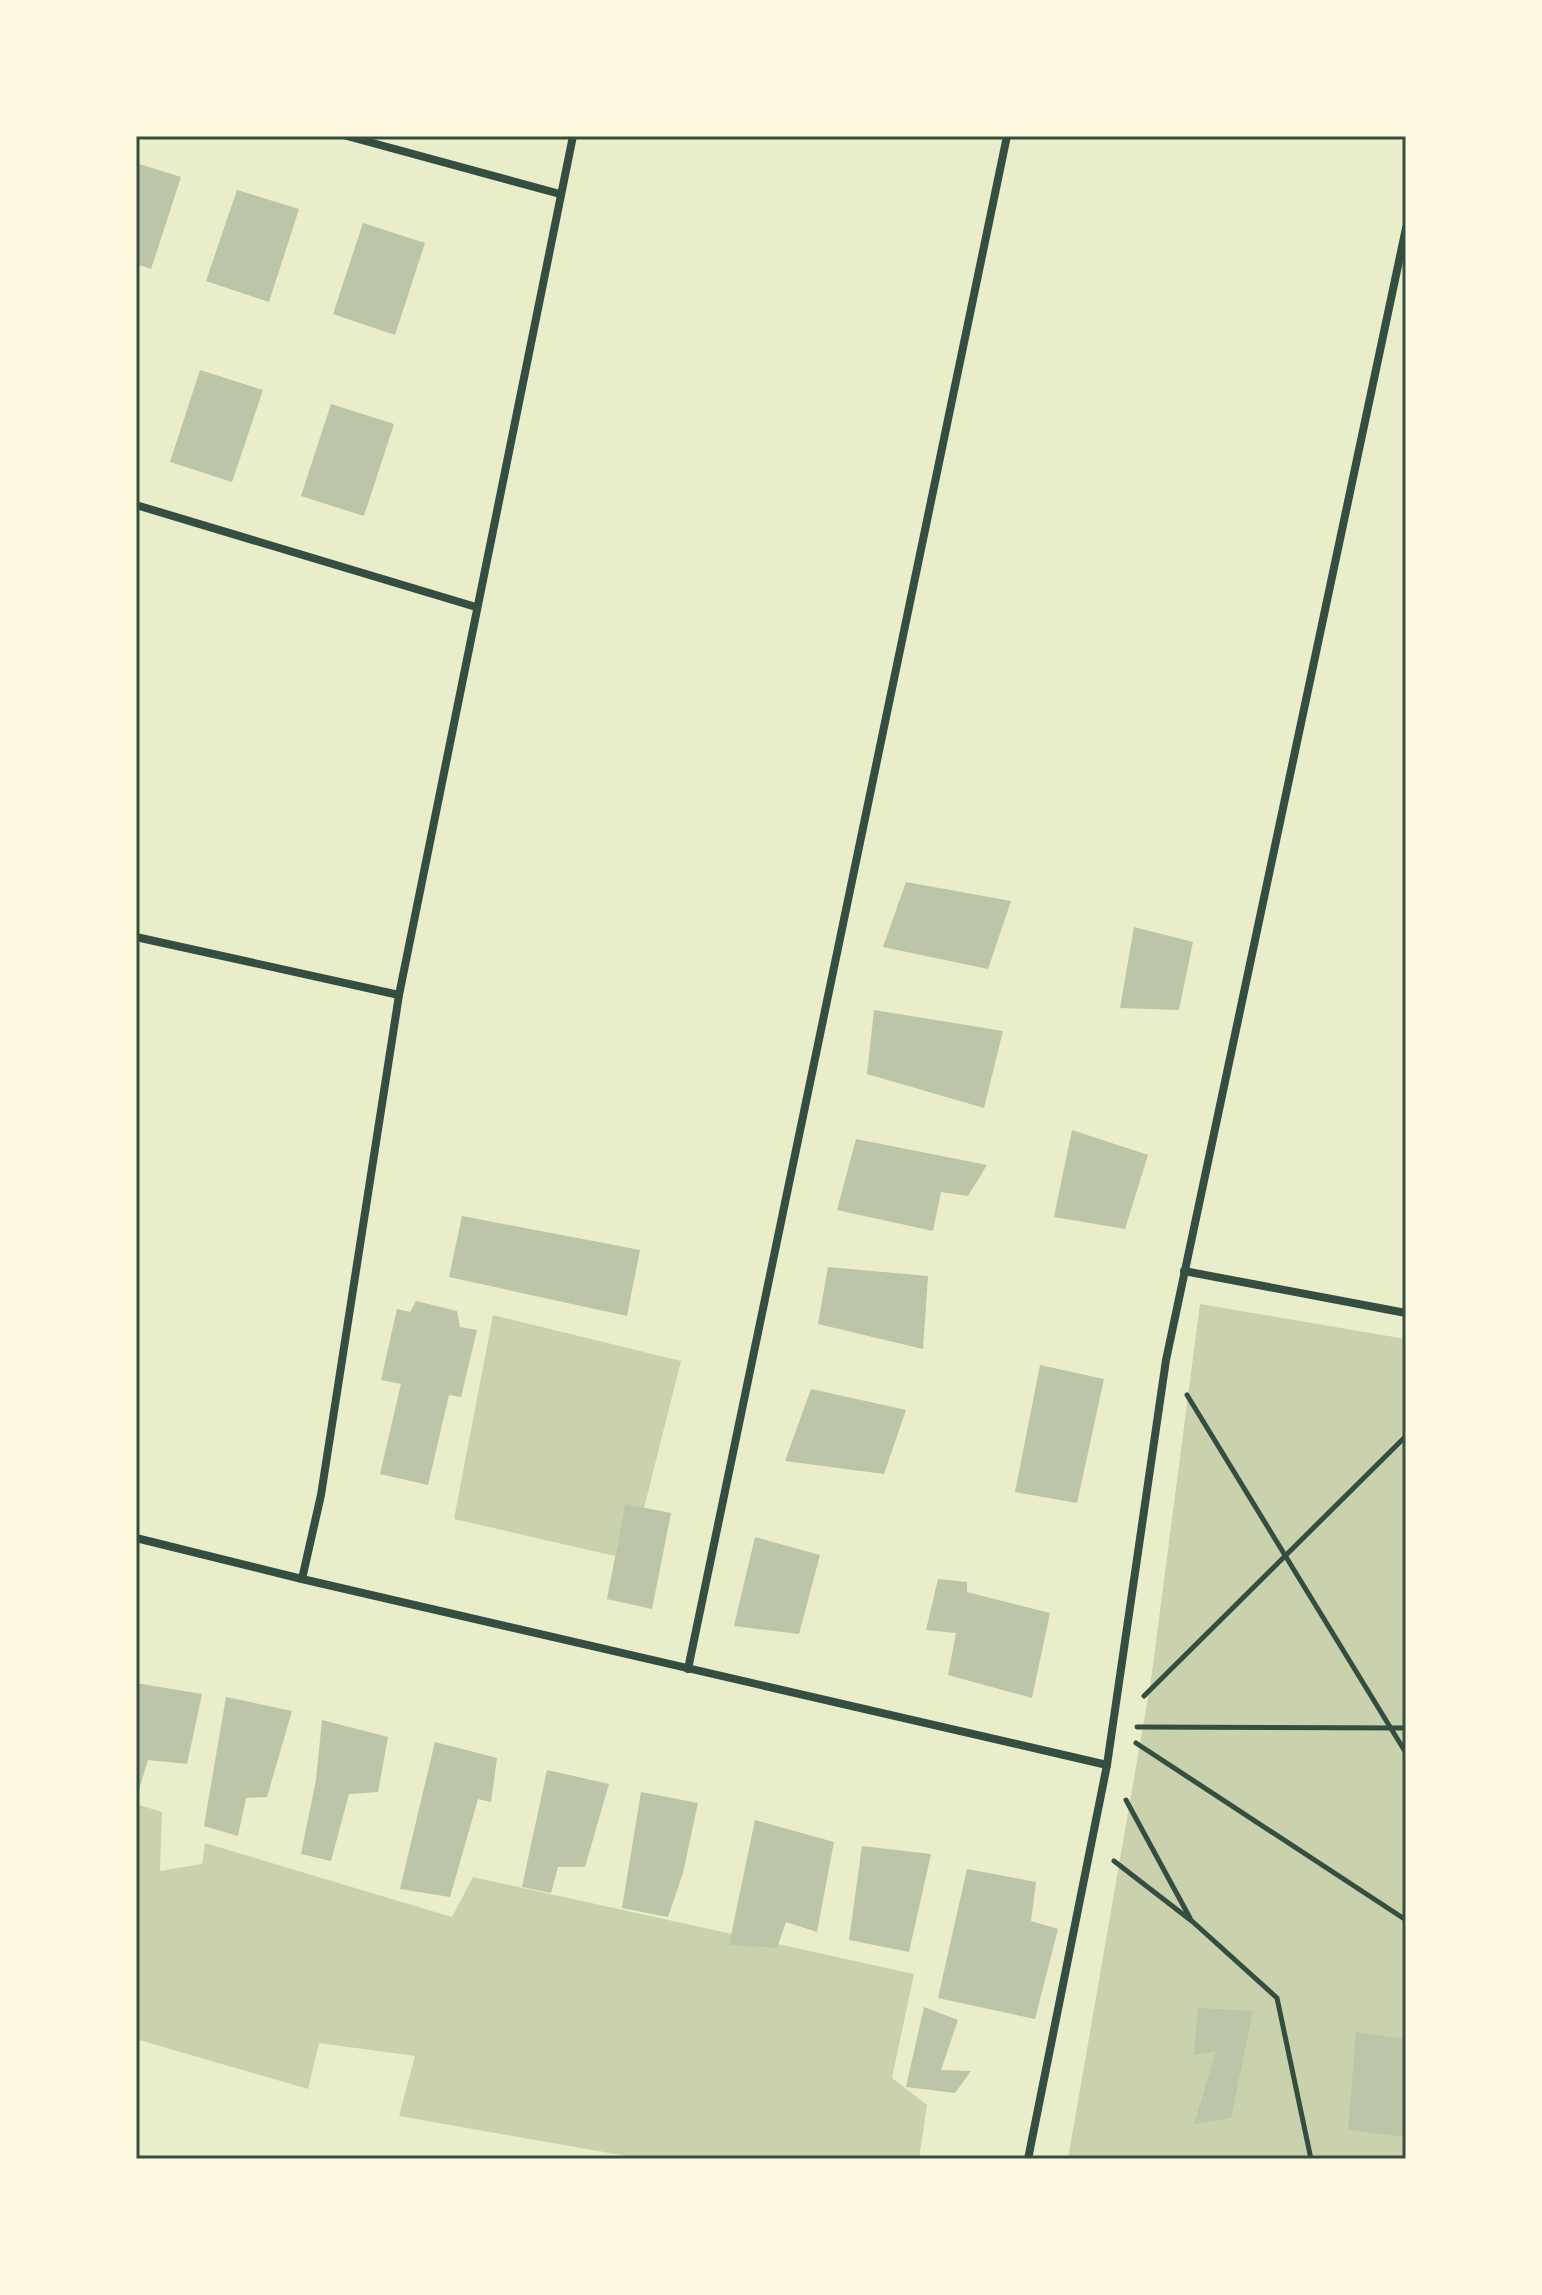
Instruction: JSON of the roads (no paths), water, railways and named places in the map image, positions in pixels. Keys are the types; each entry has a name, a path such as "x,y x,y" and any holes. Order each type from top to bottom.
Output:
{"street":[{"path":"347,136 560,194"},
{"path":"302,1579 323,1479 399,995 573,136"},
{"path":"688,1669 1007,136"},
{"path":"1028,2159 1107,1765 1166,1360 1406,228"},
{"path":"136,505 476,607"},
{"path":"136,937 399,995"},
{"path":"1184,1271 1406,1313"},
{"path":"136,1538 1107,1765"}]}
